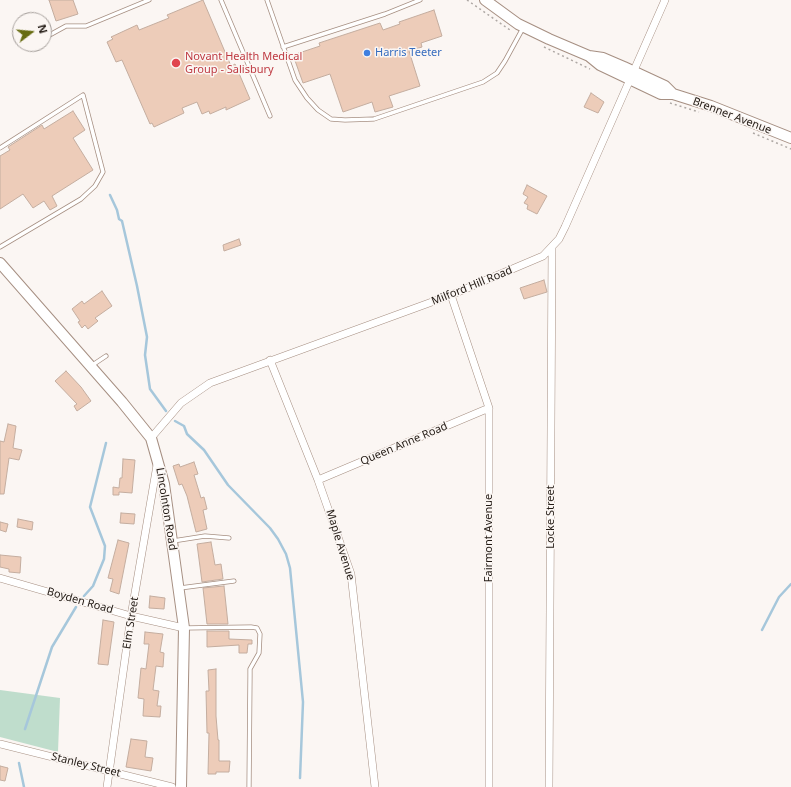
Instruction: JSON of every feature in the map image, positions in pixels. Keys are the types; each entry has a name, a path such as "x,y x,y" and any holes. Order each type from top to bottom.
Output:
{"street":[{"name":"Brenner Avenue","path":"485,0 524,26 590,56 603,58 632,76 665,86 670,98 711,106 791,138"},
{"name":"Milford Hill Road","path":"151,438 181,403 210,383 270,360 451,296 543,256 552,247 565,227 665,0"},
{"name":"Locke Street","path":"549,787 552,247"},
{"name":"Lincolnton Road","path":"2,268 130,411 151,438 164,484 184,628 181,787"},
{"name":"Fairmont Avenue","path":"451,296 489,408 489,787"},
{"name":"Maple Avenue","path":"270,360 318,480 351,574 375,787"},
{"name":"Queen Anne Road","path":"318,480 489,408"},
{"name":"Elm Street","path":"107,787 131,616 158,460"},
{"name":"Boyden Road","path":"0,578 131,616 184,628"},
{"name":"Stanley Street","path":"0,744 110,770 172,787"}],"lane":[{"path":"52,34 66,26 86,26 149,0"},
{"path":"221,0 270,116"},
{"path":"267,0 295,80 307,98 318,110 331,119 358,121 374,119 483,82 497,73 524,26"},
{"path":"283,47 386,14 420,0"},
{"path":"0,148 83,95 92,124 103,172 95,186 81,199 0,247"},
{"path":"90,366 106,356"},
{"path":"172,541 205,536 229,538"},
{"path":"179,588 234,581"},
{"path":"184,628 251,627 257,628 260,634 259,653 250,669 249,787"}],"path":[{"path":"467,0 510,30"},
{"path":"540,46 596,72"},
{"path":"670,98 701,113"},
{"path":"748,131 791,149"}],"green space":[{"path":"0,690 60,698 58,752 0,737"}],"building":[{"path":"49,0 73,0 78,14 56,21"},
{"path":"203,0 231,66 235,64 250,99 226,110 226,107 210,114 209,111 202,114 197,102 182,108 184,113 154,127 152,123 150,124 122,60 116,62 107,42 113,39 111,37 137,25 139,30 169,18 167,15"},
{"path":"434,10 442,36 421,43 422,47 409,51 420,86 389,96 393,107 375,112 372,102 343,112 330,74 303,83 293,55 320,46 319,43 380,23 383,30 400,24 399,22"},
{"path":"591,93 604,102 598,113 584,107"},
{"path":"73,111 85,130 73,138 93,170 52,196 57,206 50,210 44,201 33,208 23,194 0,209 0,156 10,150 8,147 42,125 44,129"},
{"path":"527,185 547,196 537,214 527,209 528,205 524,203 528,197 523,194"},
{"path":"239,239 241,245 224,251 223,245"},
{"path":"544,280 547,292 524,299 520,288"},
{"path":"102,291 112,306 95,318 98,321 88,329 85,325 82,328 78,322 80,321 72,309 82,301 84,304"},
{"path":"66,371 81,387 91,401 77,411 74,406 77,404 55,381"},
{"path":"8,424 16,426 13,448 22,450 19,460 9,458 4,494 0,494 0,441 4,442"},
{"path":"123,459 135,460 132,493 119,492 119,495 113,495 113,487 119,488 120,478 122,478"},
{"path":"194,462 198,474 194,475 201,498 204,497 207,509 203,510 207,529 196,532 187,496 182,484 179,485 173,466 179,464 180,467"},
{"path":"121,513 135,514 134,524 120,523"},
{"path":"18,519 33,522 32,530 17,527"},
{"path":"0,522 8,524 6,532 0,530"},
{"path":"118,540 129,543 119,594 110,591 113,579 108,578"},
{"path":"211,542 215,565 221,564 223,579 202,582 197,544"},
{"path":"0,555 21,557 20,573 9,572 9,569 0,567"},
{"path":"224,586 228,624 207,624 203,588"},
{"path":"150,596 165,598 164,609 149,608"},
{"path":"103,620 114,622 108,665 98,664"},
{"path":"207,631 229,631 229,639 252,640 252,644 248,644 247,653 239,653 239,645 207,647"},
{"path":"145,632 163,634 160,652 164,653 163,667 156,666 153,690 159,691 157,706 161,706 160,717 143,716 144,699 138,698 141,668 146,669 149,644 144,644"},
{"path":"216,669 216,716 219,740 219,761 230,761 229,772 216,772 216,774 208,774 209,733 207,733 206,691 209,691 208,670"},
{"path":"131,739 147,741 145,757 153,758 151,771 126,767"},
{"path":"0,766 8,768 5,781 0,780"}],"waterway":[{"path":"110,195 117,210 119,219 122,221 137,286 147,337 145,355 150,389 166,411"},
{"path":"175,421 184,426 187,434 204,450 228,485 270,528 286,554 290,568 303,702 300,778"},
{"path":"84,596 93,586 104,559 105,546 90,507 106,443"},
{"path":"762,630 779,597 791,584"},
{"path":"25,729 52,647 76,607"},
{"path":"19,763 24,787"}],"place":[{"name":"Harris Teeter","path":"367,53"},
{"name":"Novant Health Medical Group - Salisbury","path":"176,63"}]}
